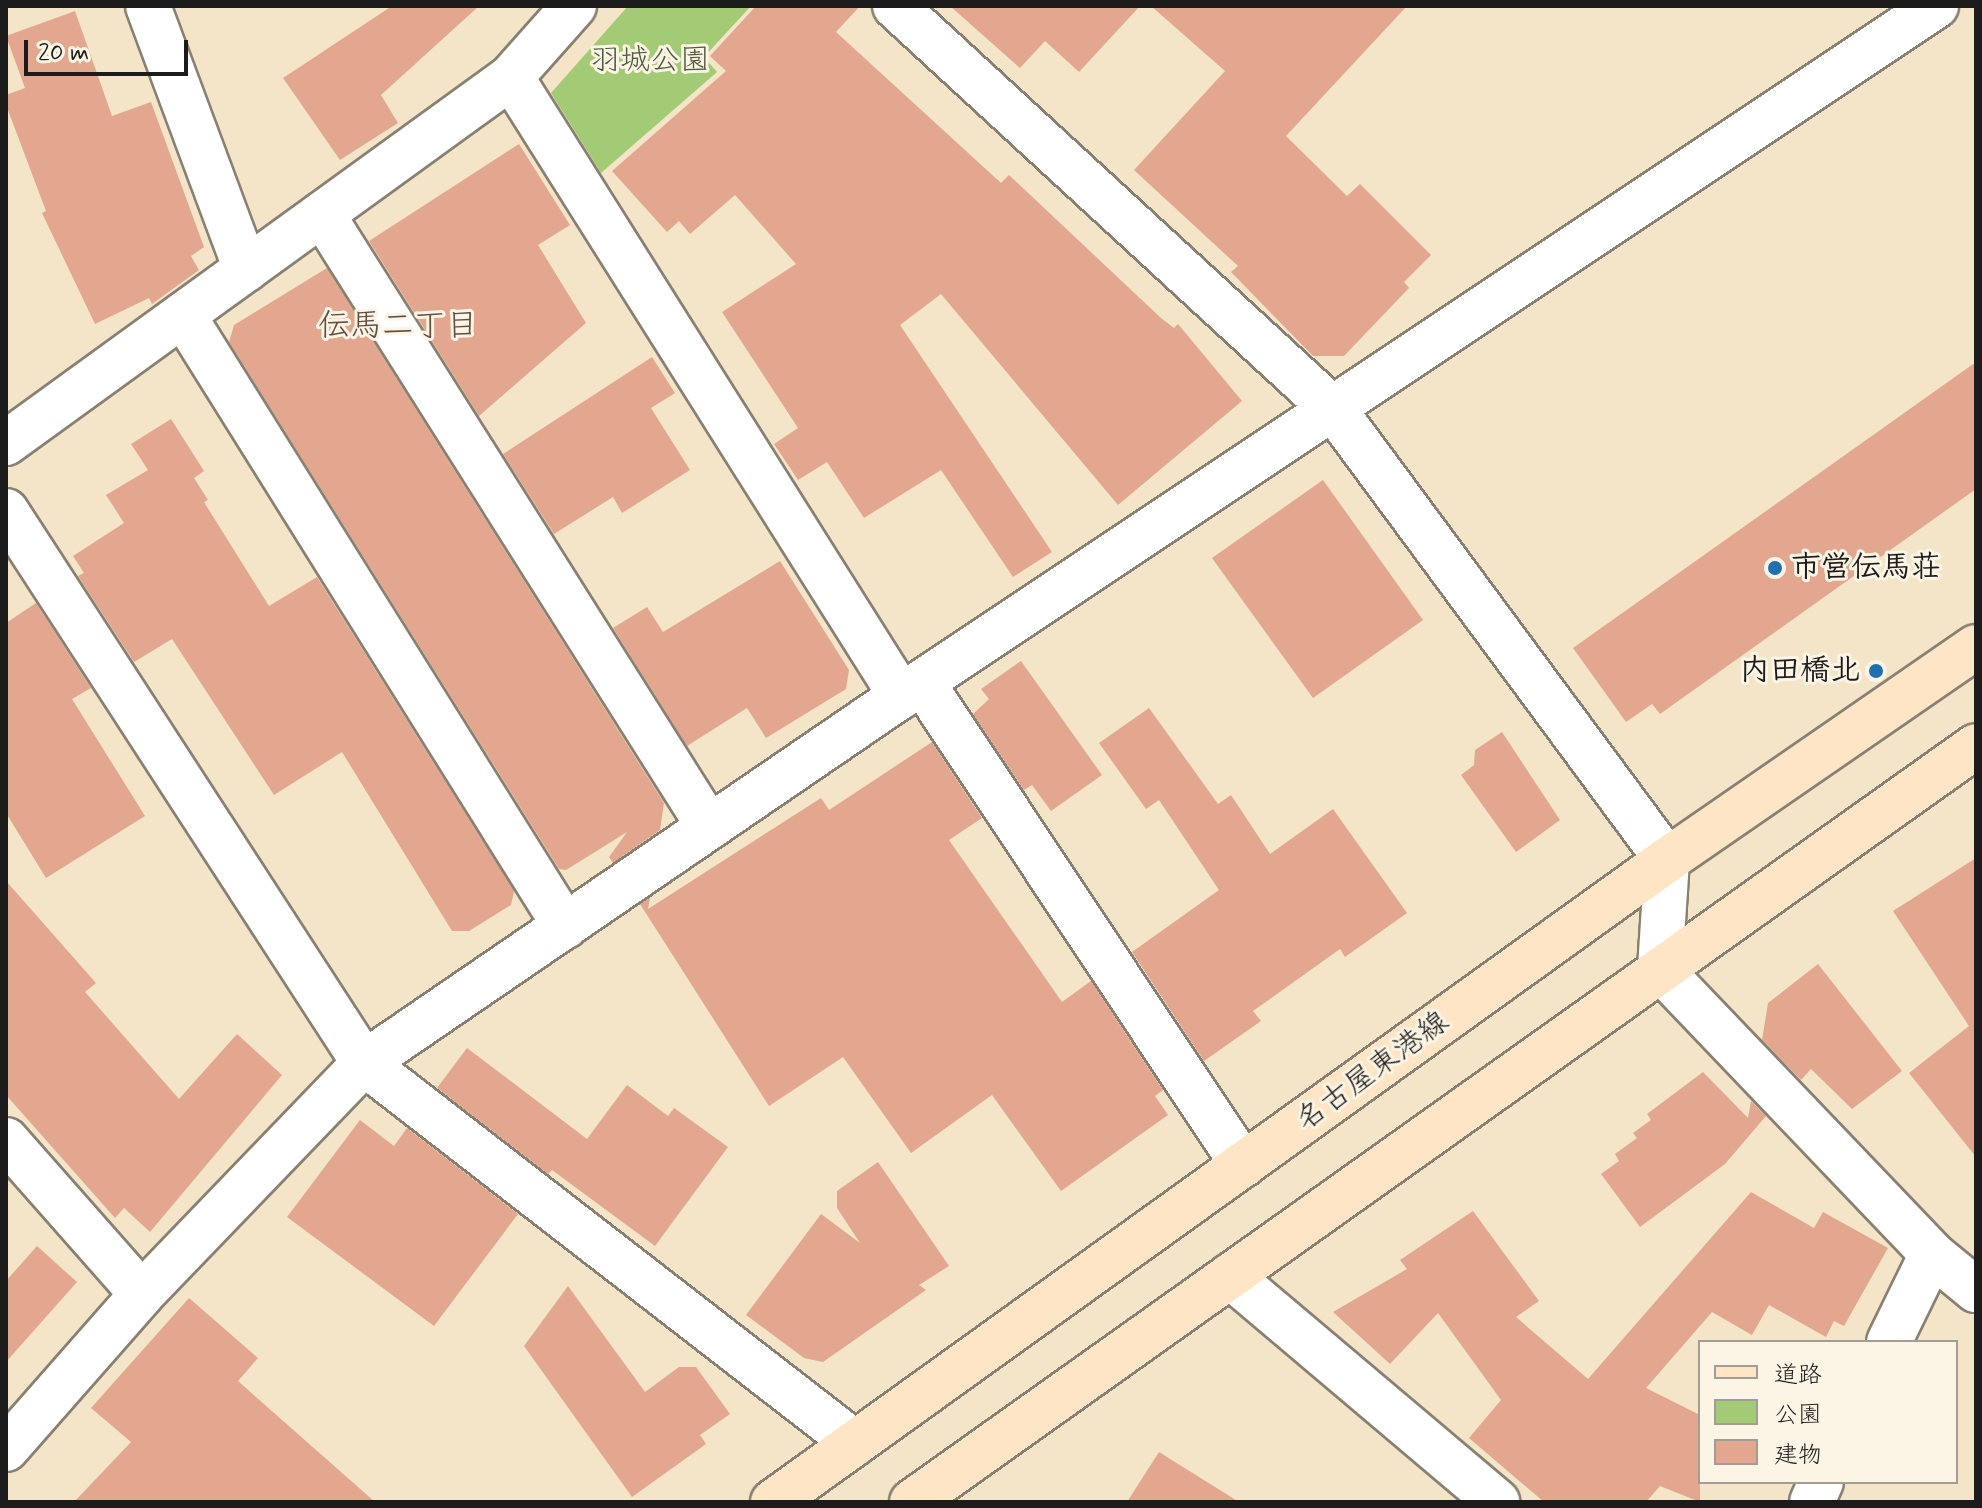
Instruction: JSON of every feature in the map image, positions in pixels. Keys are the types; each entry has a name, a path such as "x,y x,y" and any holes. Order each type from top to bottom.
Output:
{"main road":[{"name":"名古屋東港線","path":"773,1502 1667,860 1976,647"},
{"path":"912,1502 1976,746"}],"street":[{"path":"148,6 246,269"},
{"path":"6,443 511,77 574,6"},
{"path":"895,6 1335,411 1667,860 1660,969 1932,1254 1976,1290"},
{"path":"6,1449 142,1294 364,1063 912,689 1335,411 1936,6"},
{"path":"511,77 912,689 1243,1165"},
{"path":"322,214 709,827"},
{"path":"183,315 565,926"},
{"path":"6,511 364,1063 855,1443"},
{"path":"6,1140 142,1294"},
{"path":"1890,1340 1932,1254"},
{"path":"1230,1276 1497,1502"}],"green space":[{"name":"羽城公園","path":"628,6 751,6 704,57 717,72 601,173 551,93"}],"building":[{"path":"392,6 479,6 381,95 398,123 340,160 283,78"},
{"path":"756,6 860,6 836,32 1001,183 1009,175 1161,318 1174,328 1178,324 1242,401 1118,505 941,294 900,325 1052,552 1013,577 941,470 864,518 827,462 798,480 774,444 798,428 722,312 796,264 735,195 690,234 679,221 667,232 612,171 726,71 710,56"},
{"path":"950,6 1140,6 1079,72 1045,41 1020,68"},
{"path":"1151,6 1407,6 1286,136 1347,196 1360,184 1431,255 1404,282 1409,288 1344,356 1313,356 1231,272 1238,266 1134,170 1225,71"},
{"path":"75,11 112,116 151,102 204,247 191,256 199,270 152,304 149,298 95,324 42,213 46,211 6,105 6,95 25,88 6,36"},
{"path":"519,144 570,225 538,245 586,323 479,416 369,241"},
{"path":"327,268 664,803 660,830 613,863 609,857 627,832 566,870 559,869 229,342 234,325"},
{"path":"652,357 675,393 651,408 690,470 622,513 613,497 554,534 503,454"},
{"name":"市営伝馬荘","path":"1976,362 1976,489 1660,714 1652,704 1626,722 1573,648"},
{"path":"171,419 204,471 194,478 208,500 204,502 269,606 317,577 514,891 511,905 469,931 452,931 342,752 274,795 172,639 134,662 78,576 84,573 73,556 124,523 106,495 148,470 131,444"},
{"path":"1323,480 1423,620 1313,698 1212,558"},
{"path":"780,561 849,670 846,689 766,738 747,708 687,746 613,628 647,607 663,632"},
{"path":"36,603 91,688 72,699 145,816 46,878 6,813 6,623"},
{"path":"1021,661 1102,775 1051,811 1032,785 1024,790 973,714 989,699 981,689"},
{"path":"1149,708 1218,804 1231,795 1270,854 1333,809 1407,913 1345,957 1340,949 1253,1011 1261,1021 1204,1061 1132,952 1219,890 1159,800 1146,809 1099,743"},
{"path":"1502,732 1560,820 1516,852 1461,775 1474,765 1475,750"},
{"path":"932,742 982,818 949,840 1062,1002 1091,981 1163,1090 1155,1096 1168,1115 1061,1191 992,1095 911,1153 843,1057 769,1106 640,904 650,898 648,909 821,798 829,810"},
{"path":"1976,858 1976,1157 1909,1073 1969,1026 1893,911"},
{"path":"6,881 96,983 85,992 179,1099 237,1034 282,1075 150,1232 124,1208 115,1218 6,1095"},
{"path":"1818,964 1902,1071 1852,1109 1811,1069 1801,1080 1762,1040 1768,1003"},
{"path":"467,1048 587,1139 627,1085 668,1116 674,1108 728,1147 655,1246 552,1170 548,1174 437,1088"},
{"path":"1703,1072 1748,1118 1751,1101 1766,1116 1725,1164 1640,1227 1601,1174 1619,1161 1615,1154 1637,1138 1633,1133 1651,1120 1647,1114"},
{"path":"360,1120 394,1146 407,1128 518,1214 434,1326 287,1217"},
{"path":"878,1162 949,1266 919,1285 926,1290 823,1362 804,1358 746,1315 821,1214 860,1243 837,1208 837,1191"},
{"path":"1751,1192 1814,1228 1823,1212 1888,1248 1844,1326 1834,1321 1826,1337 1769,1305 1752,1335 1712,1312 1646,1388 1698,1414 1700,1502 1660,1486 1646,1502 1544,1502 1469,1438 1501,1400 1438,1313 1390,1364 1333,1312 1407,1269 1400,1260 1473,1211 1539,1301 1516,1317 1588,1379"},
{"path":"37,1246 77,1282 6,1362 6,1281"},
{"path":"568,1286 645,1392 679,1367 696,1367 730,1414 700,1435 706,1444 632,1497 524,1346"},
{"path":"189,1298 258,1358 238,1381 375,1502 74,1502 131,1442 91,1408"},
{"path":"1159,1452 1239,1502 1127,1502"}],"place":[{"name":"市営伝馬荘","path":"1775,568"},
{"name":"内田橋北","path":"1876,671"}],"district":[{"name":"伝馬二丁目","path":"398,326"}]}
